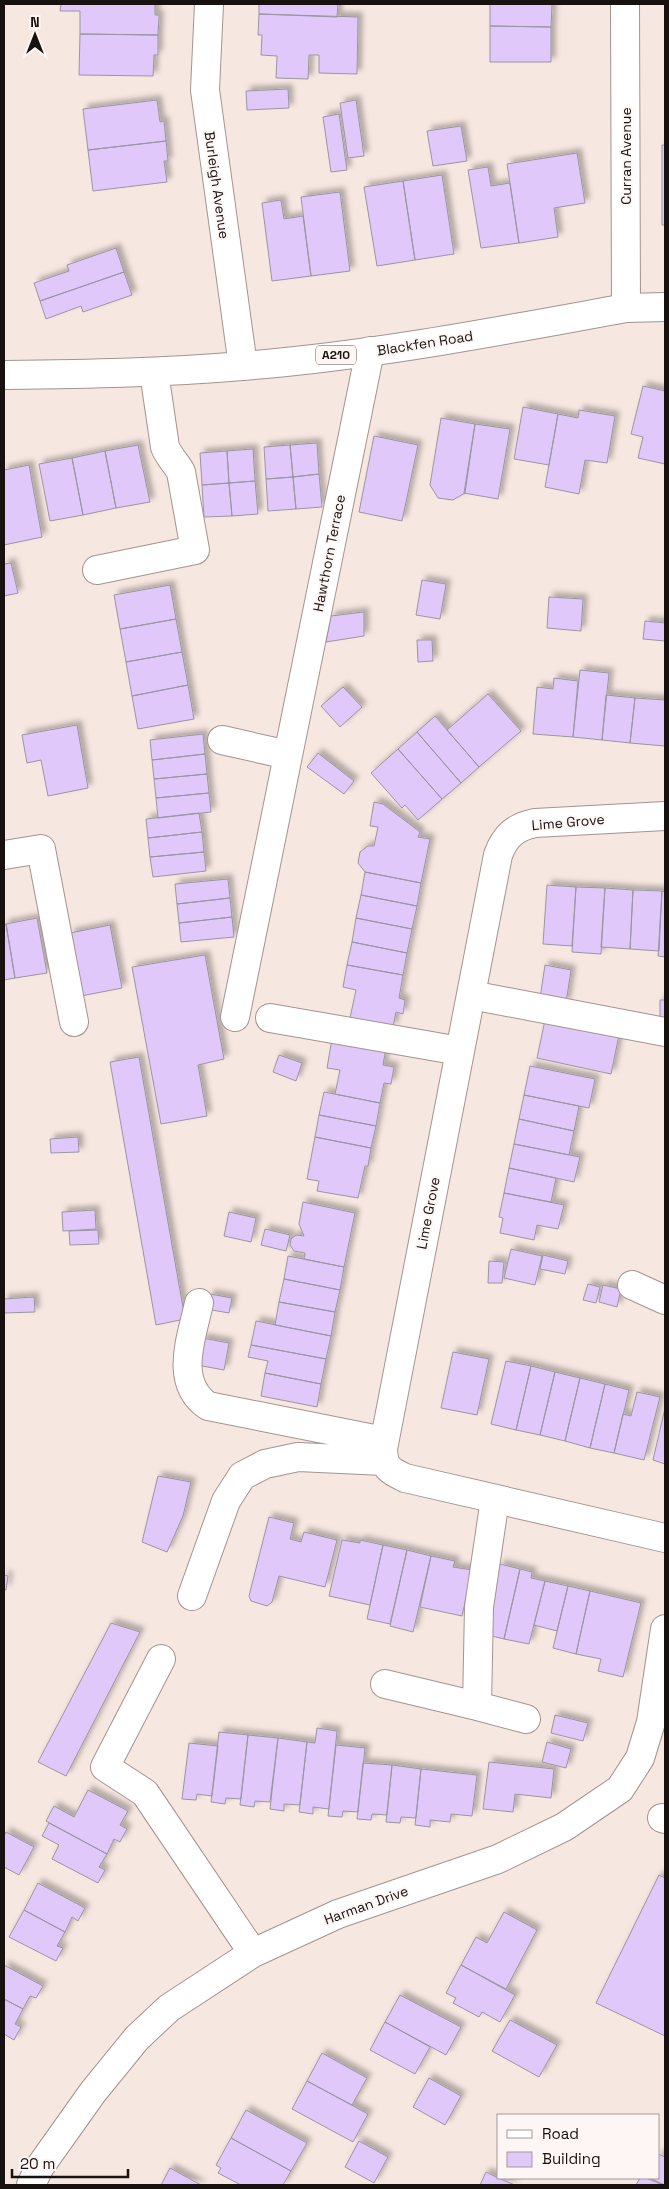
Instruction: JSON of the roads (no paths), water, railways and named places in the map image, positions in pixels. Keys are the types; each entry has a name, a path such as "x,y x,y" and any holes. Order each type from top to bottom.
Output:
{"street":[{"name":"Burleigh Avenue","path":"209,4 205,90 243,366"},
{"name":"Curran Avenue","path":"625,4 626,308"},
{"name":"Blackfen Road","path":"4,375 154,372 243,366 370,352 626,308 665,307"},
{"name":"Hawthorn Terrace","path":"235,1017 370,352"},
{"path":"97,570 195,550 181,472 165,447 154,372"},
{"path":"222,740 288,755"},
{"name":"Lime Grove","path":"384,1451 502,842 511,832 526,824 665,816"},
{"path":"4,855 41,849 74,1022"},
{"path":"471,995 665,1032"},
{"path":"270,1018 460,1051"},
{"path":"632,1285 665,1300"},
{"path":"199,1303 186,1363 190,1382 198,1399 208,1406 384,1451"},
{"path":"384,1451 389,1469 405,1478 665,1538"},
{"path":"192,1596 226,1501 242,1476 265,1464 298,1457 384,1451"},
{"path":"478,1706 480,1606 495,1499"},
{"name":"Harman Drive","path":"31,2185 39,2168 90,2095 137,2038 169,2008 253,1953 338,1914 498,1859 564,1827 620,1789 640,1758 655,1745 651,1722 665,1629"},
{"path":"161,1659 106,1767 145,1792 253,1953"},
{"path":"384,1684 526,1718"}]}
